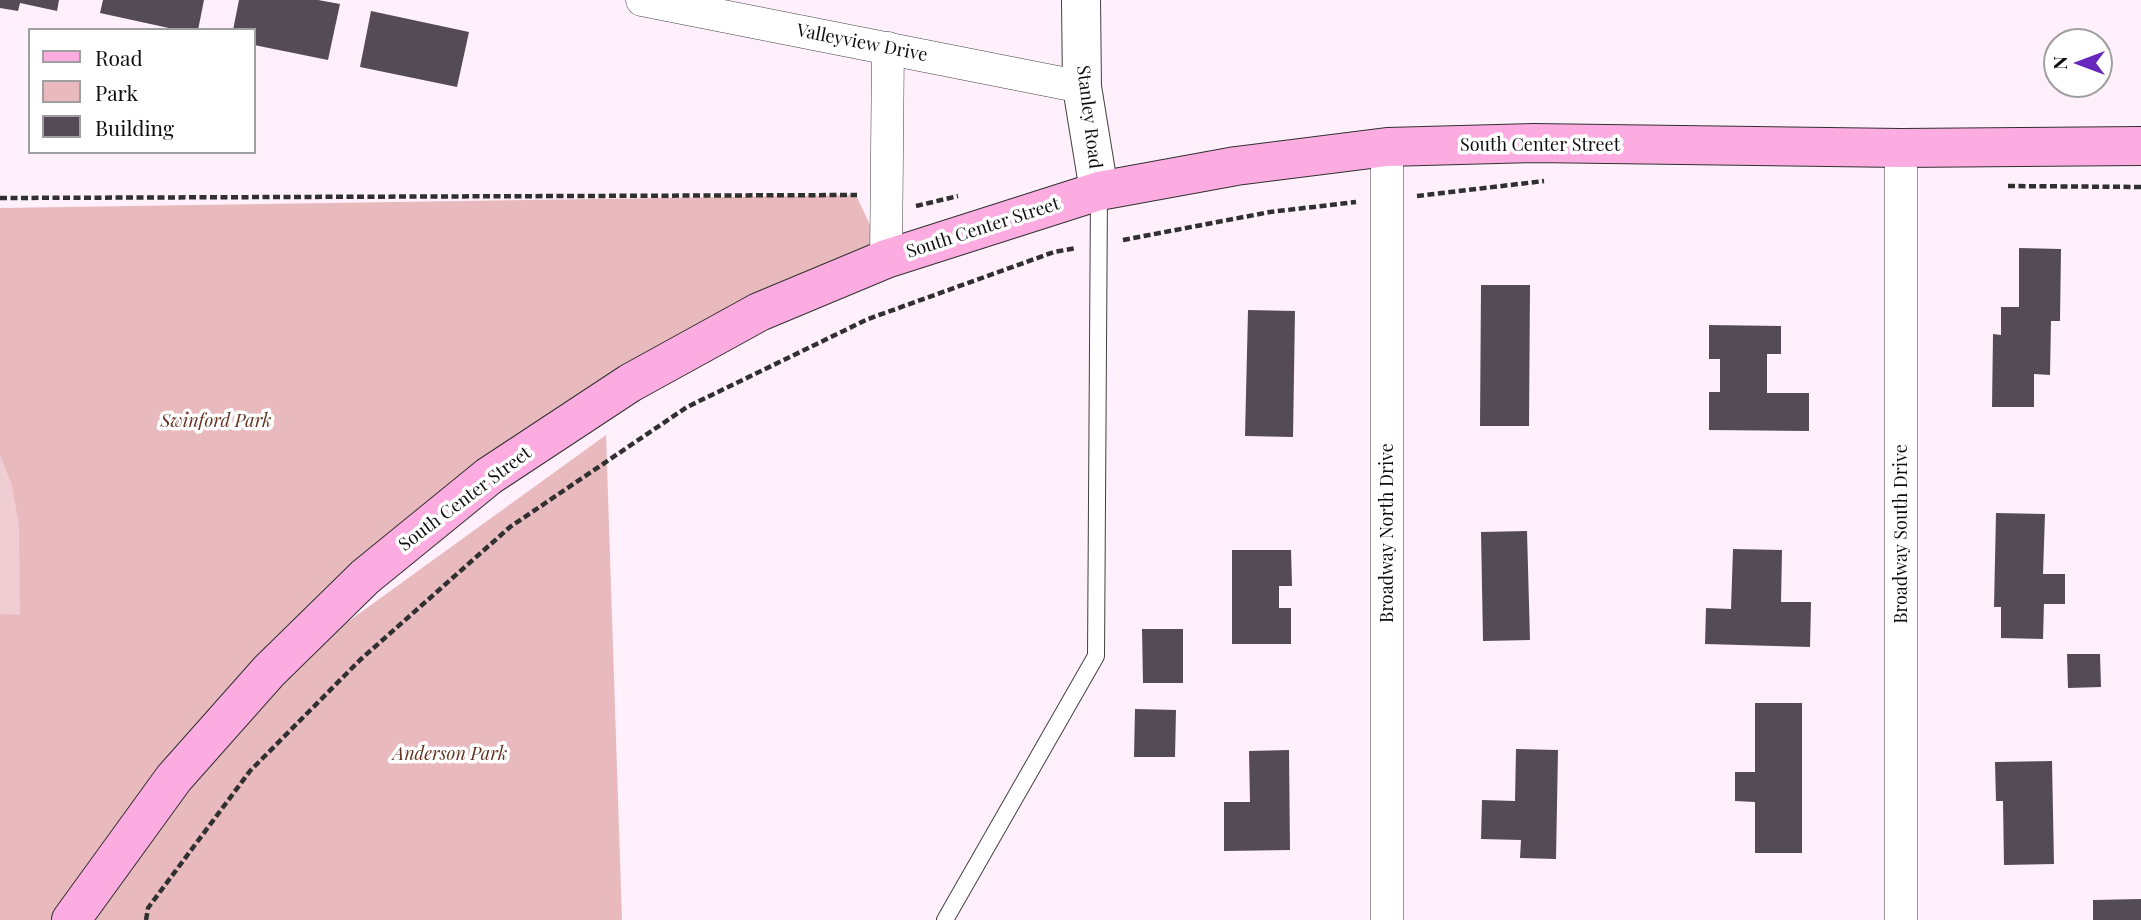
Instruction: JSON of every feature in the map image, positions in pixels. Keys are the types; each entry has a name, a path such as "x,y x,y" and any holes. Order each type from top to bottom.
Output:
{"main road":[{"name":"South Center Street","path":"71,920 174,778 269,671 365,577 489,476 630,383 759,312 886,259 1099,191 1236,166 1387,147 1534,143 1901,148 2141,146"}],"street":[{"name":"Valleyview Drive","path":"642,0 1082,87"},
{"name":"Stanley Road","path":"1081,0 1082,87 1099,191"},
{"path":"886,259 888,48"},
{"name":"Broadway North Drive","path":"1387,147 1387,920"},
{"name":"Broadway South Drive","path":"1900,920 1901,148"}],"lane":[{"path":"945,920 1096,656 1099,191"}],"path":[{"path":"146,920 148,908 250,771 360,660 510,527 687,407 868,319 1054,252 1270,212 1558,181"},
{"path":"1995,186 2141,187"},
{"path":"0,198 856,195 887,199"}],"green space":[{"name":"Swinford Park","path":"856,195 886,259 630,383 252,691 606,435 622,920 0,920 0,208"}],"shaded area":[{"path":"0,455 12,485 19,526 20,615 0,614"}],"building":[{"path":"0,0 59,0 57,11 20,3 18,11 0,8"},
{"path":"103,0 204,0 198,28 169,28 100,13"},
{"path":"239,0 318,0 340,4 328,60 256,45 256,28 233,28"},
{"path":"371,11 469,32 457,87 360,67"},
{"path":"2019,248 2061,249 2060,321 2051,321 2050,375 2034,374 2034,407 1992,407 1993,334 2001,335 2001,307 2019,307"},
{"path":"1481,285 1530,285 1529,426 1480,426"},
{"path":"1248,310 1295,311 1293,437 1245,436"},
{"path":"1709,325 1781,326 1781,354 1767,354 1767,393 1809,393 1809,431 1709,430 1709,392 1720,392 1720,359 1709,359"},
{"path":"1996,513 2045,514 2043,574 2065,574 2065,604 2044,604 2043,639 2001,638 2001,607 1994,607"},
{"path":"1527,531 1530,640 1483,641 1481,532"},
{"path":"1733,549 1782,550 1781,602 1811,602 1810,647 1705,644 1706,608 1731,609"},
{"path":"1232,550 1291,550 1292,586 1279,586 1279,608 1291,608 1291,644 1232,644"},
{"path":"1142,629 1183,629 1183,683 1143,683"},
{"path":"2067,654 2100,654 2101,687 2068,688"},
{"path":"1755,703 1802,703 1802,853 1755,853 1755,802 1735,801 1735,772 1755,772"},
{"path":"1135,709 1176,710 1175,757 1134,757"},
{"path":"1516,749 1558,750 1556,859 1520,858 1521,840 1481,839 1482,800 1515,801"},
{"path":"1289,750 1290,850 1224,851 1224,802 1250,802 1249,751"},
{"path":"2052,761 2054,864 2004,865 2003,801 1996,801 1995,762"},
{"path":"2141,899 2141,920 2093,920 2093,900"}],"park label":[{"name":"Anderson Park","path":"450,754"}]}
